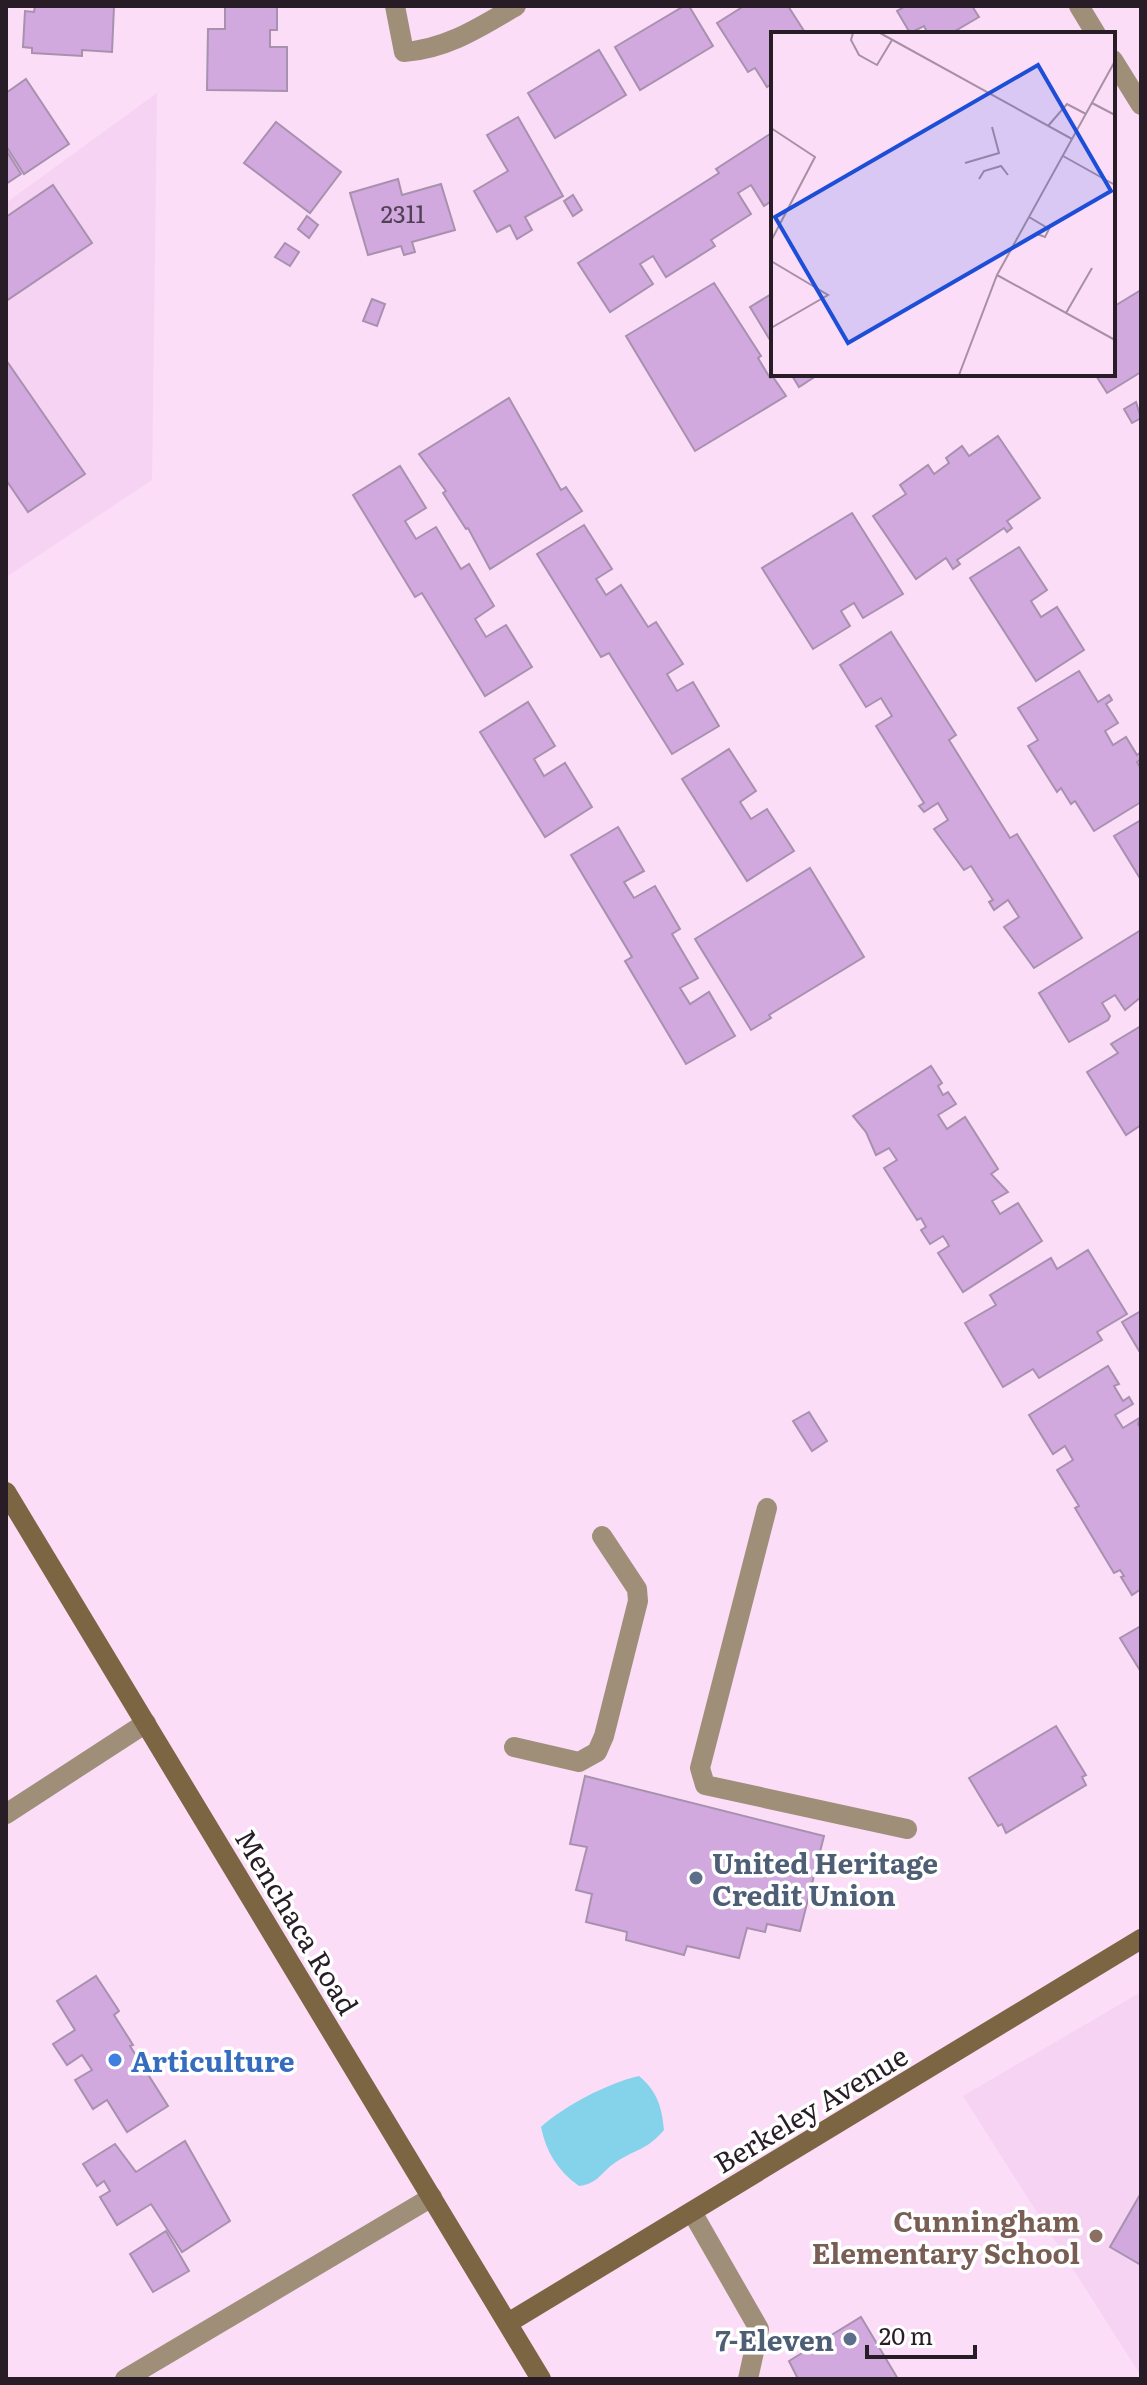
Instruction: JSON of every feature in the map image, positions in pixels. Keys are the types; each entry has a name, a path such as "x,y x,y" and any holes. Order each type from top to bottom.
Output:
{"main road":[{"name":"Menchaca Road","path":"6,1492 541,2379"},
{"name":"Berkeley Avenue","path":"508,2323 1141,1939"}],"street":[{"path":"395,6 404,52 430,51 516,6"},
{"path":"1079,6 1095,32"},
{"path":"1115,63 1141,105"},
{"path":"767,1508 700,1768 701,1778 705,1785 720,1789 907,1829"},
{"path":"514,1747 579,1762 597,1752 604,1736 638,1601 637,1589 602,1536"},
{"path":"6,1814 146,1723"},
{"path":"125,2379 432,2197"},
{"path":"692,2212 759,2329 748,2379"}],"shaded area":[{"path":"157,93 152,480 6,577 6,203"},
{"name":"Cunningham Elementary School","path":"1141,1992 1141,2376 963,2096"}],"water":[{"path":"639,2076 658,2100 664,2130 652,2142 616,2162 595,2180 579,2186 554,2160 541,2127 587,2096"}],"building":[{"path":"35,6 114,6 112,52 82,50 82,56 32,53 32,48 23,47 25,11 34,12"},
{"path":"225,6 277,6 277,30 270,30 270,47 287,47 287,91 207,90 208,29 225,29"},
{"path":"684,6 689,6 713,46 640,90 615,47"},
{"path":"744,6 788,6 805,32 771,32 771,84 767,87 755,68 748,72 717,23"},
{"path":"906,6 972,6 979,17 953,32 927,32 924,26 909,32 897,11"},
{"path":"599,50 626,95 555,138 528,93"},
{"path":"26,79 69,144 24,174 6,146 6,93"},
{"path":"518,117 563,196 525,217 532,230 517,239 510,225 497,232 474,191 508,171 487,135"},
{"path":"276,122 341,172 310,213 244,163"},
{"path":"771,133 771,201 764,206 751,185 738,193 751,214 711,240 715,246 666,277 653,256 640,264 653,284 610,312 578,263 719,173 716,169"},
{"path":"6,150 21,174 6,184"},
{"path":"398,179 402,195 441,184 455,230 412,242 415,252 404,255 401,246 368,255 350,193"},
{"path":"53,185 92,243 6,301 6,217"},
{"path":"573,195 582,210 573,216 564,201"},
{"path":"307,216 318,225 309,238 298,229"},
{"path":"285,243 299,252 290,266 275,257"},
{"path":"714,283 761,356 758,358 770,378 773,377 786,396 695,451 626,336"},
{"path":"1141,290 1141,372 1107,393 1096,376 1115,376 1115,306"},
{"path":"771,294 771,342 750,307"},
{"path":"372,299 385,304 377,326 363,321"},
{"path":"6,360 85,474 28,512 6,480"},
{"path":"792,376 816,376 799,387"},
{"path":"509,398 561,490 566,487 582,511 490,569 468,528 443,493 446,491 419,454"},
{"path":"1136,402 1141,418 1132,423 1124,409"},
{"path":"998,436 1040,498 1007,521 1012,528 1007,532 1004,528 957,560 960,564 953,569 946,558 916,579 873,516 906,494 900,485 928,465 934,474 949,463 946,458 962,446 969,456"},
{"path":"400,466 426,508 405,521 416,539 436,527 461,569 469,564 494,606 475,619 486,637 506,625 532,667 485,696 422,593 415,597 353,495"},
{"path":"852,513 903,594 863,618 854,603 841,611 850,626 813,649 762,568"},
{"path":"584,525 612,569 596,579 606,595 621,585 648,627 656,622 683,664 667,674 677,691 693,682 719,726 672,754 609,653 601,657 537,554"},
{"path":"1019,547 1047,590 1031,601 1041,617 1057,607 1084,650 1036,681 970,578"},
{"path":"891,632 956,735 949,740 1010,838 1017,834 1082,938 1034,968 1004,927 1019,917 1008,900 994,910 989,902 993,900 971,866 964,870 934,829 948,820 938,803 924,812 919,806 924,803 876,726 892,716 881,698 866,707 840,665"},
{"path":"1079,671 1098,702 1109,695 1112,700 1106,704 1118,723 1105,731 1113,745 1126,737 1137,755 1141,752 1141,759 1137,762 1141,769 1141,802 1094,831 1075,801 1071,804 1061,788 1057,792 1028,746 1038,740 1018,708"},
{"path":"528,702 555,746 534,759 544,776 565,763 592,807 545,837 480,732"},
{"path":"729,749 756,791 740,802 751,819 767,809 794,851 747,881 682,779"},
{"path":"1141,820 1141,880 1114,836"},
{"path":"618,827 644,871 624,882 634,898 655,886 680,929 672,934 698,978 680,988 690,1004 709,992 735,1036 686,1064 625,961 632,957 571,855"},
{"path":"810,868 864,957 769,1015 771,1018 751,1030 695,939"},
{"path":"1141,930 1141,997 1125,1010 1115,995 1102,1003 1110,1016 1108,1020 1069,1042 1039,993"},
{"path":"1141,1026 1141,1125 1126,1135 1087,1072 1118,1053 1111,1044"},
{"path":"931,1066 942,1083 938,1086 943,1095 948,1092 956,1104 938,1115 947,1129 965,1117 998,1169 991,1174 1008,1192 992,1201 1000,1214 1018,1203 1042,1241 963,1292 938,1253 949,1246 947,1242 943,1236 930,1244 921,1230 926,1227 921,1218 917,1220 884,1168 897,1160 889,1148 876,1155 866,1132 853,1116"},
{"path":"1088,1250 1127,1314 1097,1332 1102,1340 1039,1378 1033,1369 1003,1387 965,1323 996,1305 990,1295 1051,1258 1057,1269"},
{"path":"1141,1311 1141,1354 1122,1322"},
{"path":"1108,1366 1119,1384 1114,1386 1123,1401 1129,1397 1133,1404 1115,1415 1123,1428 1141,1417 1138,1424 1141,1429 1141,1589 1132,1595 1121,1577 1124,1576 1120,1570 1114,1573 1075,1508 1079,1506 1057,1470 1073,1460 1065,1446 1053,1454 1029,1415"},
{"path":"809,1412 827,1441 812,1451 793,1421"},
{"path":"1141,1626 1141,1672 1120,1638"},
{"path":"1056,1726 1086,1775 1082,1777 1086,1785 1006,1833 1002,1824 998,1826 969,1778"},
{"name":"United Heritage Credit Union","path":"585,1776 824,1836 800,1931 767,1924 765,1932 747,1928 739,1958 687,1946 684,1955 626,1940 627,1932 586,1922 592,1894 576,1890 587,1847 570,1844"},
{"path":"96,1976 119,2011 114,2015 133,2045 130,2046 168,2106 127,2132 107,2100 93,2109 75,2080 92,2070 82,2055 67,2065 53,2044 75,2030 57,2001"},
{"path":"185,2141 230,2221 182,2252 151,2204 117,2225 100,2197 110,2191 104,2181 97,2186 83,2164 115,2144 136,2172"},
{"path":"1141,2193 1141,2265 1110,2247"},
{"path":"166,2231 189,2271 153,2292 130,2254"},
{"name":"7-Eleven","path":"861,2317 898,2379 798,2379 789,2361"}],"place":[{"name":"United Heritage Credit Union","path":"696,1878"},
{"name":"Articulture","path":"115,2060"},
{"name":"Cunningham Elementary School","path":"1096,2236"},
{"name":"7-Eleven","path":"850,2339"}]}
